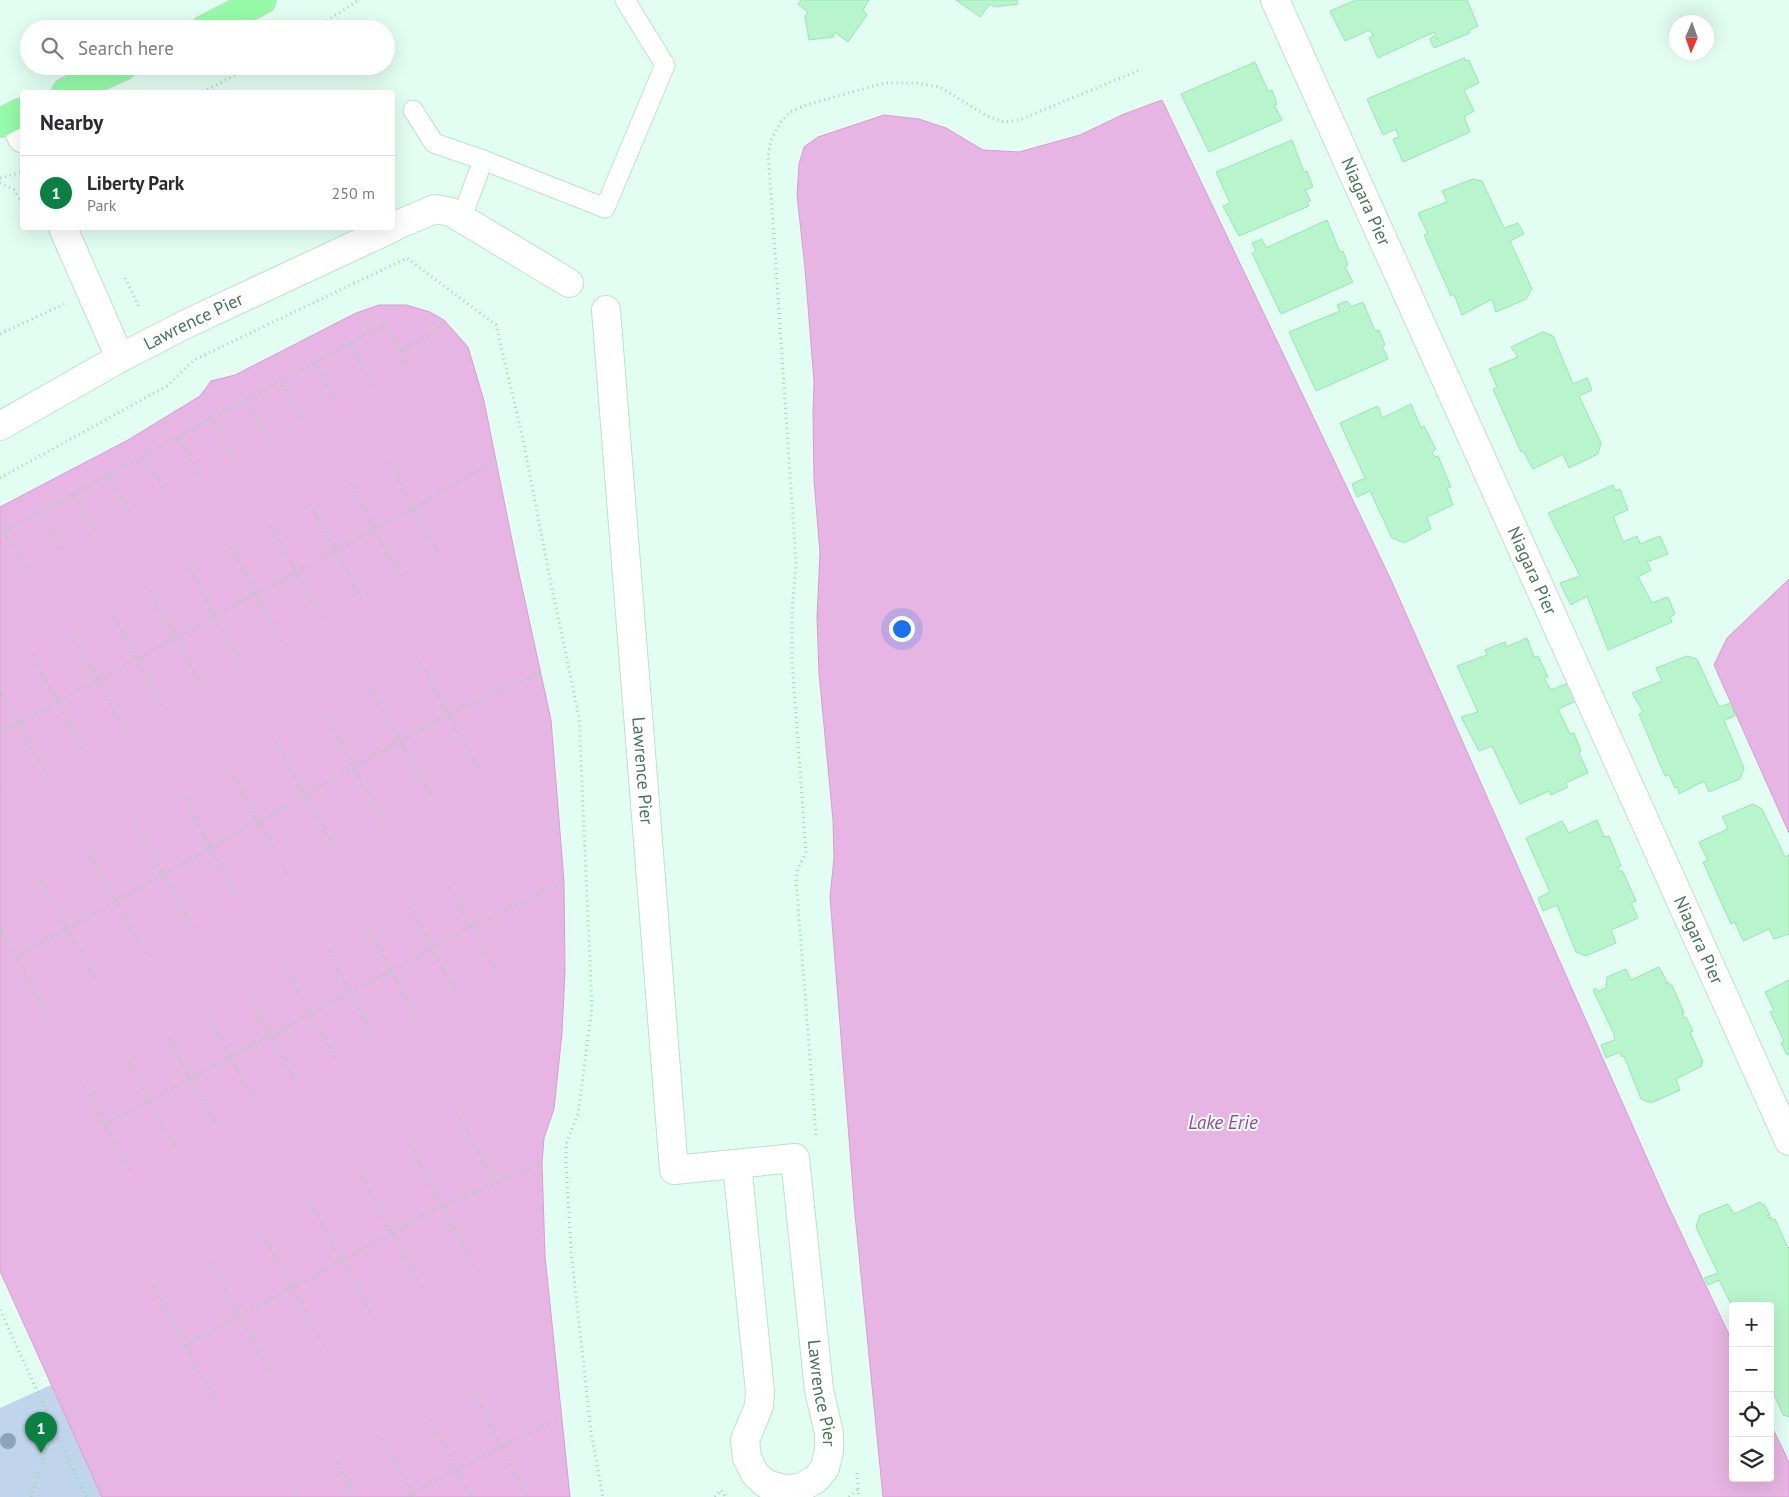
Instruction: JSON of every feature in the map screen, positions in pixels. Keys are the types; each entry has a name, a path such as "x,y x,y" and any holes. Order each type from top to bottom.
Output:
{"highway":[{"path":"223,20 262,0"},
{"path":"70,90 103,75"}],"street":[{"name":"Niagara Pier","path":"1275,0 1789,1141"},
{"name":"Lawrence Pier","path":"395,226 435,210 451,212 569,284"},
{"path":"64,230 120,358"},
{"name":"Lawrence Pier","path":"0,426 120,358 184,325 386,230"},
{"name":"Lawrence Pier","path":"606,310 674,1170 737,1164 806,1151 819,1390 829,1433 829,1451 825,1468 816,1479 800,1488 783,1489 766,1484 754,1474 747,1458 746,1440 759,1406 760,1392 737,1164"}],"lane":[{"path":"413,110 434,143 606,208 665,65 625,0"},
{"path":"462,217 483,160"}],"path":[{"path":"328,20 358,0"},
{"path":"806,1151 796,879 798,869 806,852 792,662 792,612 796,563 768,156 771,140 780,123 790,112 806,105 884,83 915,83 940,87 987,116 1004,122 1019,120 1142,69"},
{"path":"207,90 235,75"},
{"path":"0,178 20,173"},
{"path":"0,183 14,190 20,199"},
{"path":"0,478 167,386 194,360 406,258 496,325 522,435 579,717 592,1008 578,1114 566,1144 566,1161 571,1250 591,1432 603,1497"},
{"path":"125,278 139,307"},
{"path":"0,334 64,304 65,299"},
{"path":"400,351 433,334 444,320"},
{"path":"0,534 386,324 407,367"},
{"path":"350,344 372,385"},
{"path":"316,362 338,404"},
{"path":"281,381 304,422"},
{"path":"247,400 269,440"},
{"path":"212,418 234,459"},
{"path":"178,437 200,478"},
{"path":"144,456 166,496"},
{"path":"0,733 336,552 496,460"},
{"path":"389,462 440,556"},
{"path":"108,475 130,514"},
{"path":"350,483 400,577"},
{"path":"74,494 95,533"},
{"path":"310,505 361,598"},
{"path":"40,512 61,552"},
{"path":"271,526 322,620"},
{"path":"5,531 27,570"},
{"path":"231,548 282,641"},
{"path":"190,569 240,663"},
{"path":"150,591 201,684"},
{"path":"111,612 162,706"},
{"path":"72,634 123,727"},
{"path":"32,655 83,749"},
{"path":"419,662 478,768"},
{"path":"16,957 448,715 541,672"},
{"path":"371,689 431,795"},
{"path":"0,690 44,770"},
{"path":"324,715 384,821"},
{"path":"275,742 334,847"},
{"path":"228,768 288,874"},
{"path":"182,794 239,901"},
{"path":"134,821 193,927"},
{"path":"86,848 146,954"},
{"path":"38,878 96,980"},
{"path":"105,1124 431,948 564,882"},
{"path":"449,886 497,974"},
{"path":"410,908 457,995"},
{"path":"0,928 44,1009"},
{"path":"368,929 417,1017"},
{"path":"328,951 375,1038"},
{"path":"288,973 336,1060"},
{"path":"248,995 296,1082"},
{"path":"208,1016 256,1103"},
{"path":"168,1038 216,1125"},
{"path":"128,1062 174,1146"},
{"path":"84,1086 130,1170"},
{"path":"459,1118 495,1182"},
{"path":"409,1145 474,1265"},
{"path":"186,1345 442,1206 542,1163"},
{"path":"360,1173 424,1292"},
{"path":"308,1200 374,1320"},
{"path":"259,1228 326,1350"},
{"path":"208,1258 271,1374"},
{"path":"154,1287 217,1404"},
{"path":"0,1310 58,1440 86,1497"},
{"path":"474,1393 528,1497"},
{"path":"428,1415 470,1497"},
{"path":"404,1497 412,1495 502,1446 562,1418"},
{"path":"383,1439 412,1495"},
{"path":"31,1497 47,1446 58,1440"},
{"path":"338,1463 356,1497"},
{"path":"856,1471 859,1497"},
{"path":"293,1488 298,1497"},
{"path":"849,1497 858,1489"},
{"path":"715,1497 721,1490 726,1497"}],"shaded area":[{"path":"51,1385 102,1497 0,1497 0,1408"}],"water":[{"name":"Lake Erie","path":"1162,100 1391,580 1665,1199 1729,1335 1729,1482 1774,1482 1774,1431 1789,1462 1789,1497 883,1497 855,1214 830,897 834,858 833,820 819,673 817,617 820,553 814,480 814,382 797,195 799,164 804,147 818,137 884,115 919,119 946,128 983,150 1019,152 1080,135 1124,114"},
{"path":"379,305 406,305 430,312 444,320 468,347 484,401 551,720 564,882 565,972 562,1033 554,1109 544,1138 542,1163 545,1256 570,1497 102,1497 0,1271 0,507 128,440 200,396 211,381 235,375 356,313"},
{"path":"1789,579 1789,833 1714,665 1727,638"}],"building":[{"path":"801,0 869,0 863,10 867,15 848,42 835,32 833,37 809,40 805,16 808,12 798,4"},
{"path":"956,0 1017,0 1018,4 995,7 990,4 980,17"},
{"path":"1356,0 1467,0 1478,26 1469,30 1470,33 1434,48 1430,39 1433,36 1438,40 1434,32 1378,58 1369,38 1373,36 1370,30 1345,41 1330,11"},
{"path":"1464,58 1465,61 1469,60 1479,83 1464,90 1474,111 1464,117 1470,132 1403,162 1393,139 1399,137 1396,129 1383,135 1367,99"},
{"path":"1255,62 1268,91 1272,90 1277,104 1274,105 1282,120 1209,152 1181,94"},
{"path":"1292,140 1304,172 1307,171 1313,187 1305,190 1311,201 1307,202 1309,206 1239,236 1223,206 1230,203 1216,172"},
{"path":"1473,179 1482,181 1504,228 1518,223 1524,234 1510,241 1532,289 1526,299 1496,312 1492,299 1462,315 1454,294 1451,296 1424,235 1428,234 1418,213 1447,202 1442,191"},
{"path":"1327,220 1340,252 1343,251 1348,265 1345,267 1353,282 1281,314 1252,253 1256,251 1252,243 1262,239 1266,248"},
{"path":"1347,301 1351,307 1363,302 1375,331 1379,330 1385,345 1382,346 1388,359 1316,391 1289,332 1340,311 1337,305"},
{"path":"1543,332 1553,336 1573,384 1587,378 1592,390 1579,396 1601,443 1598,454 1569,468 1563,454 1533,469 1523,451 1521,452 1493,389 1497,387 1489,369 1518,357 1511,347"},
{"path":"1411,404 1421,428 1424,426 1436,449 1432,453 1435,457 1438,456 1451,487 1447,488 1453,505 1427,517 1431,529 1404,543 1392,538 1370,491 1357,497 1352,484 1365,478 1340,423 1378,406 1382,418"},
{"path":"1613,485 1615,491 1620,489 1628,510 1613,516 1623,542 1637,536 1640,544 1660,536 1668,554 1647,562 1651,570 1638,577 1652,603 1668,597 1675,614 1670,617 1672,622 1608,650 1587,596 1571,605 1560,583 1580,576 1548,513"},
{"path":"1527,638 1534,657 1538,656 1548,677 1544,678 1551,690 1568,683 1576,701 1558,709 1570,734 1574,733 1581,751 1579,753 1588,773 1565,783 1568,787 1551,795 1549,791 1520,804 1492,746 1479,751 1461,717 1478,712 1457,666 1487,655 1485,650 1505,642 1506,647"},
{"path":"1687,656 1697,659 1719,707 1731,703 1735,716 1724,720 1744,768 1740,779 1709,792 1704,781 1679,794 1678,787 1675,788 1669,775 1665,776 1639,714 1643,712 1632,693 1662,681 1656,668"},
{"path":"1753,804 1762,809 1785,857 1789,855 1789,934 1774,939 1769,929 1743,941 1735,922 1731,924 1703,862 1708,861 1699,842 1728,829 1722,817"},
{"path":"1597,820 1604,837 1609,836 1621,866 1617,867 1623,872 1636,901 1631,903 1638,918 1611,930 1616,943 1586,956 1576,952 1557,905 1543,911 1538,898 1550,892 1526,838 1562,821 1569,833"},
{"path":"1659,967 1666,980 1666,984 1668,982 1672,985 1684,1013 1682,1013 1684,1018 1686,1017 1693,1031 1690,1032 1703,1062 1701,1063 1702,1066 1676,1079 1680,1090 1651,1103 1641,1099 1624,1056 1622,1057 1619,1052 1606,1058 1601,1045 1615,1040 1614,1034 1593,990 1596,988 1598,991 1606,988 1607,977 1626,969 1631,980"},
{"path":"1789,980 1789,1054 1787,1055 1781,1043 1784,1041 1770,1012 1774,1011 1765,992"},
{"path":"1760,1202 1762,1205 1764,1204 1770,1215 1767,1215 1772,1220 1775,1219 1789,1247 1789,1417 1783,1415 1774,1394 1774,1302 1730,1302 1719,1280 1708,1285 1704,1278 1718,1273 1696,1227 1700,1215 1728,1204 1734,1214"}],"place":[{"name":"Liberty Park","path":"41,1453"}]}
